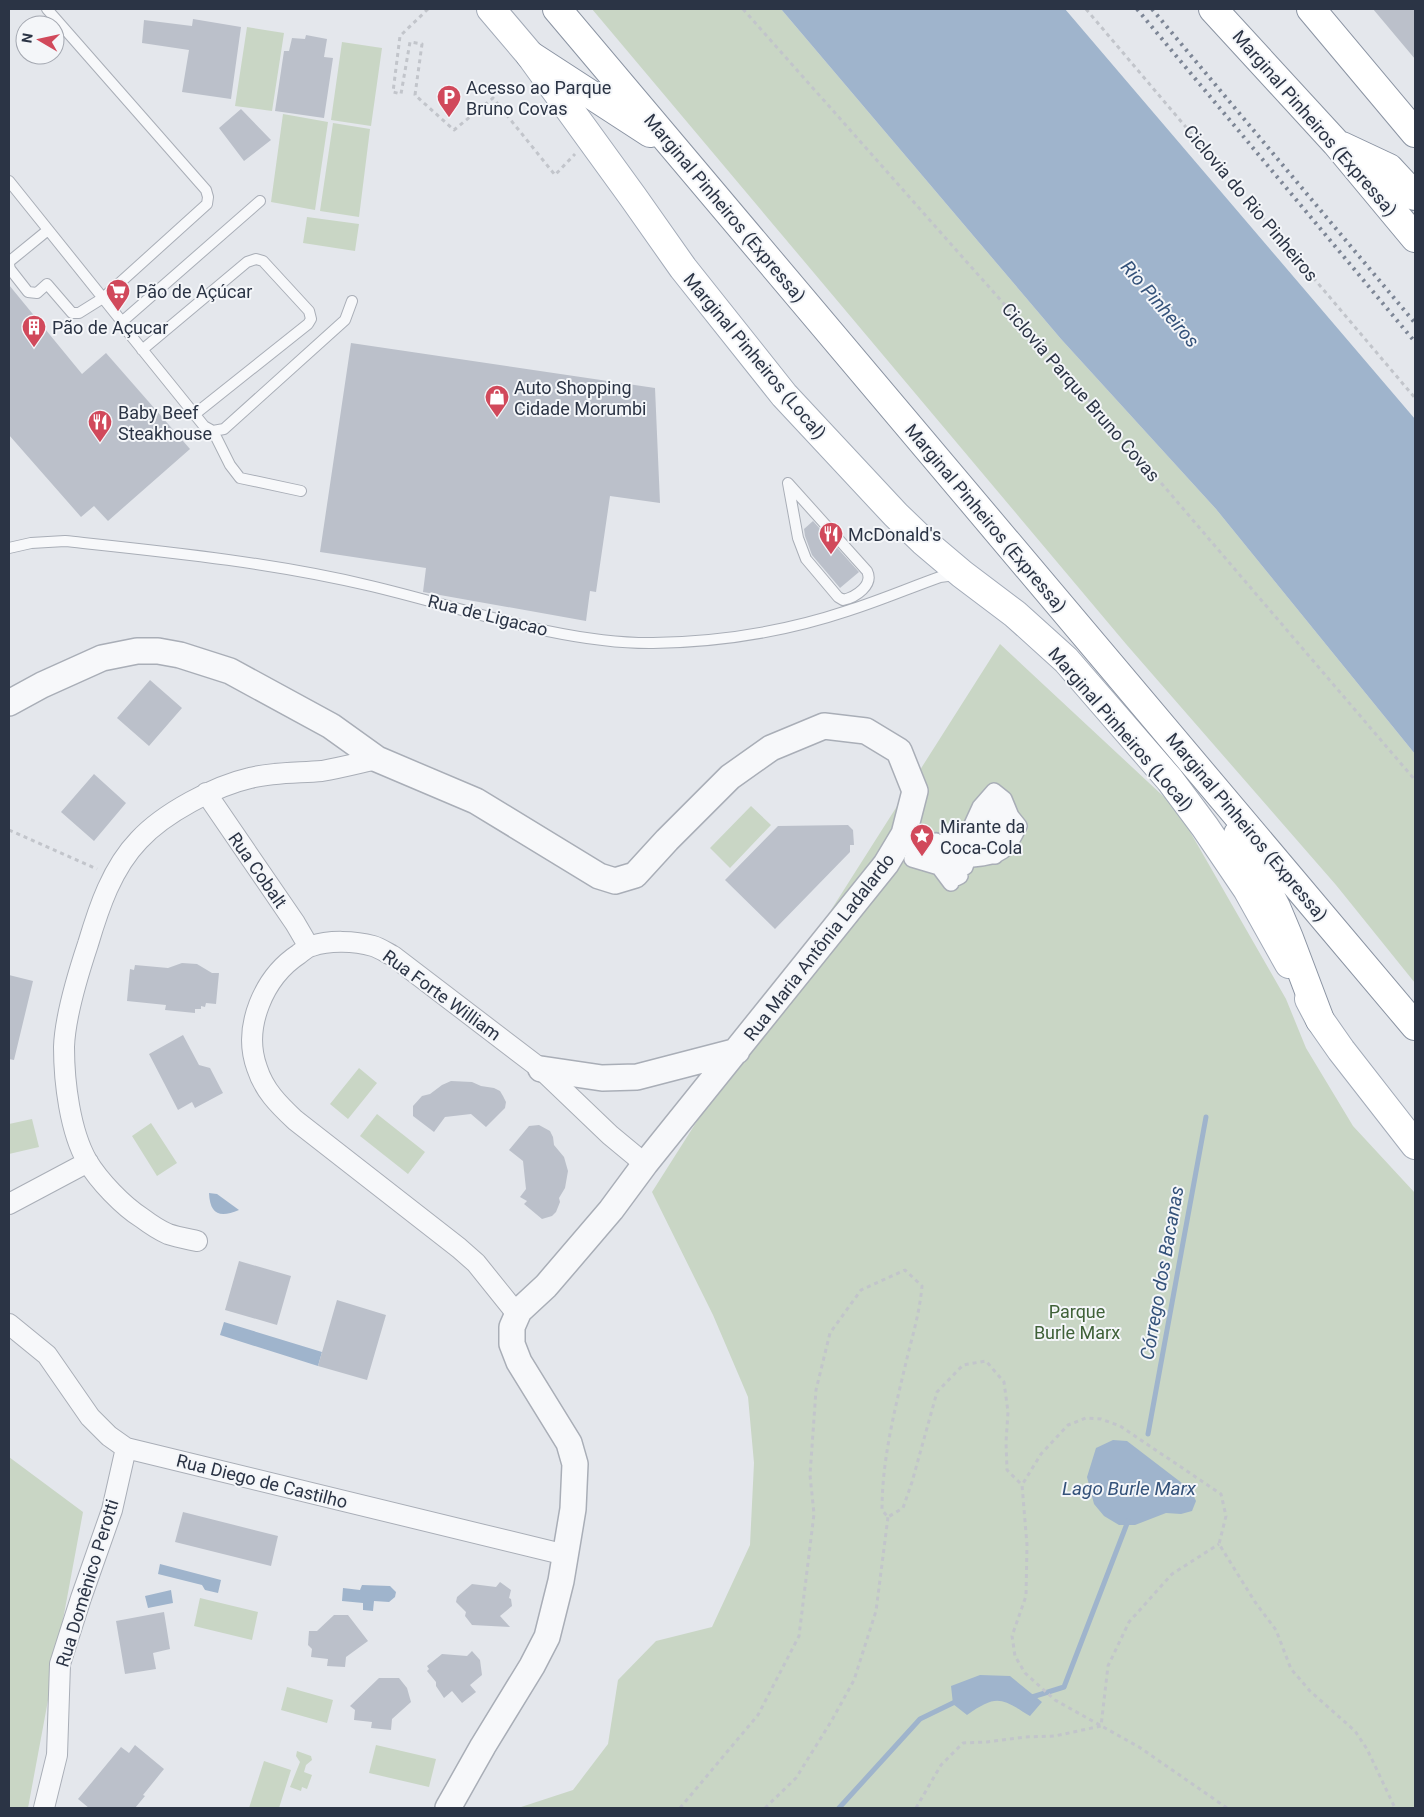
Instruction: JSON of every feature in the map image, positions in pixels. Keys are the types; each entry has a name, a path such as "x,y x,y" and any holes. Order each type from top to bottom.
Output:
{"main road":[{"name":"Marginal Pinheiros (Local)","path":"492,9 530,55 683,268 784,395 896,516 923,542 1015,614 1066,660 1170,780 1247,889 1320,1020 1415,1145"},
{"name":"Marginal Pinheiros (Expressa)","path":"557,9 1415,1026"},
{"name":"Marginal Pinheiros (Expressa)","path":"1213,9 1336,143 1415,238"},
{"path":"1311,9 1415,133"},
{"path":"530,55 674,148"},
{"path":"1336,143 1389,168 1415,196"},
{"path":"1214,788 1276,906 1290,938 1320,1020"}],"street":[{"name":"Rua Maria Antônia Ladalardo","path":"9,703 42,685 102,658 128,652 158,651 180,655 230,671 324,722 377,759 476,801 583,867 599,876 615,881 635,875 730,777 771,748 824,726 866,731 899,751 915,792 904,834 886,864 645,1164 611,1210 546,1286 517,1314"},
{"path":"198,1241 167,1234 127,1208 88,1162 73,1122 66,1083 64,1046 70,1006 96,916 114,876 139,839 165,818 214,788 250,778 323,770 377,759"},
{"path":"951,883 939,867 912,859 916,850 947,863 956,878 960,876 944,858 922,848 936,841 966,868 968,858 956,845 944,842 952,836 970,831 980,807 994,791 1004,799 1011,816 1019,826 1011,844 988,848 985,848 974,846 969,842 975,833 992,823 994,814 1001,816 1004,827 990,850 970,852 960,838 978,828 987,816 991,802 1001,807 1012,830 988,848"},
{"name":"Rua Cobalt","path":"206,793 295,923 309,947"},
{"name":"Rua Forte William","path":"517,1314 470,1258 342,1155 295,1120 273,1099 264,1086 256,1067 252,1048 254,1023 259,1004 276,974 292,958 309,947 330,943 356,942 374,946 393,956 541,1069 610,1135 645,1164"},
{"path":"541,1069 602,1078 638,1077 737,1051"},
{"path":"9,1204 88,1162"},
{"path":"448,1808 532,1666 547,1637 561,1581 573,1509 575,1464 569,1443 520,1362 512,1344 512,1327 517,1314"},
{"name":"Rua Diego de Castilho","path":"9,1324 48,1355 90,1417 109,1436 126,1448 566,1556"},
{"name":"Rua Domênico Perotti","path":"44,1808 57,1755 60,1664 112,1510 126,1448"}],"lane":[{"path":"47,9 206,190 208,197 207,204 103,298 79,314 74,314 47,284 37,293 28,292 10,269 10,261 48,230"},
{"path":"9,181 204,426 213,430 224,429 345,320 352,301"},
{"path":"123,323 260,201"},
{"path":"142,350 247,262 256,259 263,260 309,311 310,319 308,324 195,414"},
{"path":"213,430 230,464 240,478 300,491"},
{"path":"788,483 870,576 869,582 862,591 852,598 843,600 838,597 806,559 798,538 788,483"},
{"name":"Rua de Ligacao","path":"9,548 31,543 65,541 267,565 371,586 548,630 610,640 650,643 702,641 744,636 784,628 847,611 940,577 962,574"}],"path":[{"path":"428,9 400,36 393,92 401,94 410,42 422,44 415,95 454,130 493,98 555,174 578,150"},
{"name":"Ciclovia Parque Bruno Covas","path":"742,9 1127,443 1415,780"},
{"name":"Ciclovia do Rio Pinheiros","path":"1086,9 1415,398"},
{"path":"9,830 114,876"},
{"path":"680,1808 758,1716 799,1636 814,1514 810,1475 816,1390 830,1333 861,1290 905,1270 922,1286 920,1308 889,1437 882,1484 882,1510 888,1517 876,1611 854,1680 832,1720 796,1778 765,1808"},
{"path":"888,1517 903,1508 937,1392 963,1365 986,1361 1004,1382 1008,1412 1007,1470 1022,1485"},
{"path":"1101,1726 1108,1666 1129,1622 1172,1574 1219,1544 1226,1516 1221,1494 1120,1426 1101,1419 1086,1418 1068,1424 1041,1454 1022,1485 1026,1545 1026,1596 1012,1636 1015,1656 1025,1673 1055,1700 1101,1726 1139,1747 1227,1808"},
{"path":"1219,1544 1255,1602 1276,1630 1291,1669 1310,1691 1355,1731 1367,1749 1395,1808"},
{"path":"916,1808 941,1764 963,1743 987,1742 1025,1736 1055,1736 1101,1726"}],"green space":[{"path":"592,9 781,9 1061,339 1216,509 1415,754 1415,983 1336,885 1126,644"},
{"path":"247,27 284,33 272,111 235,106"},
{"path":"342,42 382,48 371,126 331,120"},
{"path":"283,114 328,122 315,210 271,202"},
{"path":"333,123 370,129 359,217 320,211"},
{"path":"307,217 359,224 355,251 303,243"},
{"name":"Parque Burle Marx","path":"1000,644 1177,809 1286,999 1306,1048 1353,1126 1415,1193 1415,1808 518,1808 573,1790 608,1744 618,1680 656,1641 712,1627 750,1545 754,1463 748,1397 713,1315 652,1192"},
{"path":"751,806 771,825 730,868 710,848"},
{"path":"359,1068 377,1083 348,1119 330,1104"},
{"path":"377,1114 425,1152 408,1174 360,1136"},
{"path":"32,1119 39,1147 9,1154 9,1124"},
{"path":"151,1123 177,1163 157,1176 132,1136"},
{"path":"9,1457 83,1512 28,1808 9,1808"},
{"path":"200,1598 258,1612 252,1640 194,1626"},
{"path":"287,1687 333,1700 327,1723 281,1710"},
{"path":"376,1745 436,1759 429,1787 369,1773"},
{"path":"297,1751 311,1756 312,1760 306,1765 304,1772 312,1775 307,1789 302,1787 301,1791 290,1787 300,1762 296,1756"},
{"path":"264,1761 291,1770 279,1808 249,1808"}],"water":[{"name":"Rio Pinheiros","path":"781,9 1065,9 1415,419 1415,754 1216,509 1061,339"},
{"path":"209,1193 217,1194 239,1210 226,1214 217,1213 211,1206"},
{"path":"224,1322 322,1352 318,1366 220,1335"},
{"name":"Lago Burle Marx","path":"1113,1440 1127,1441 1191,1490 1196,1501 1192,1511 1181,1514 1166,1513 1135,1525 1119,1525 1104,1516 1094,1504 1087,1477 1096,1448"},
{"path":"160,1564 221,1580 218,1593 205,1590 202,1585 158,1574"},
{"path":"362,1585 390,1586 396,1592 395,1597 389,1602 374,1601 373,1611 363,1610 363,1603 342,1601 343,1588 360,1590"},
{"path":"171,1590 173,1603 148,1608 145,1596"},
{"path":"980,1675 1010,1676 1042,1702 1030,1716 1012,1705 999,1701 985,1704 967,1715 953,1704 951,1686"}],"building":[{"path":"1373,9 1415,9 1415,59"},
{"path":"193,19 241,27 231,99 182,92 189,50 142,43 144,20 192,26"},
{"path":"306,35 327,39 324,57 333,58 324,118 275,111 284,51 289,51 292,38 305,39"},
{"path":"241,109 271,140 244,161 219,128"},
{"name":"Baby Beef Steakhouse","path":"9,285 82,374 106,353 190,449 108,521 94,506 81,517 9,435"},
{"path":"351,343 655,388 660,503 610,496 596,592 590,591 586,621 423,592 426,568 320,552"},
{"path":"813,521 859,572 840,588 812,555 804,529"},
{"path":"150,680 182,708 149,746 117,718"},
{"path":"94,774 126,803 94,841 61,812"},
{"path":"848,825 853,830 854,845 850,845 850,852 775,929 725,880 778,826"},
{"path":"182,963 197,964 212,973 219,973 216,1004 206,1003 205,1007 201,1006 201,1009 195,1009 195,1013 165,1010 166,1005 127,1001 130,969 134,970 135,965 168,968"},
{"path":"9,975 33,981 14,1060 9,1059"},
{"path":"183,1035 199,1065 210,1068 223,1093 195,1108 192,1102 178,1110 149,1054"},
{"path":"451,1081 472,1082 500,1091 506,1102 505,1108 486,1127 471,1114 445,1117 434,1132 413,1116 413,1106 422,1096 430,1094"},
{"path":"539,1125 550,1131 554,1145 564,1157 568,1171 565,1188 559,1198 560,1202 556,1212 552,1216 542,1219 524,1204 527,1201 520,1197 526,1189 523,1161 509,1150 529,1126"},
{"path":"239,1261 291,1276 277,1325 225,1310"},
{"path":"337,1300 386,1315 367,1380 318,1366"},
{"path":"183,1512 278,1536 271,1566 175,1542"},
{"path":"500,1582 511,1590 509,1598 511,1599 512,1606 500,1616 510,1627 472,1625 465,1616 466,1612 456,1602 457,1597 472,1584 496,1587"},
{"path":"164,1612 170,1649 153,1653 156,1669 125,1674 116,1621"},
{"path":"334,1615 348,1615 368,1641 346,1657 345,1667 327,1666 328,1659 311,1657 312,1649 308,1645 309,1631 317,1631"},
{"path":"472,1651 480,1660 482,1675 470,1685 476,1692 462,1703 452,1691 444,1698 436,1686 436,1682 427,1671 429,1669 427,1666 442,1654 467,1656"},
{"path":"379,1678 399,1678 407,1688 411,1702 392,1719 391,1730 371,1728 372,1722 354,1720 355,1710 350,1706"},
{"path":"135,1745 164,1769 135,1808 89,1808 78,1799 121,1747 129,1753"}],"waterway":[{"name":"Córrego dos Bacanas","path":"1148,1434 1206,1117"},
{"name":"Córrego dos Bacanas","path":"1029,1698 1064,1687 1128,1521"},
{"name":"Córrego dos Bacanas","path":"839,1808 920,1719 957,1701"}],"railway":[{"path":"1137,9 1415,342"},
{"path":"1152,9 1415,323"}],"place":[{"name":"Acesso ao Parque Bruno Covas","path":"449,118"},
{"name":"Pão de Açúcar","path":"118,312"},
{"name":"Pão de Açucar","path":"34,348"},
{"name":"Auto Shopping Cidade Morumbi","path":"497,418"},
{"name":"Baby Beef Steakhouse","path":"100,443"},
{"name":"McDonald's","path":"831,555"},
{"name":"Mirante da Coca-Cola","path":"922,857"}]}
